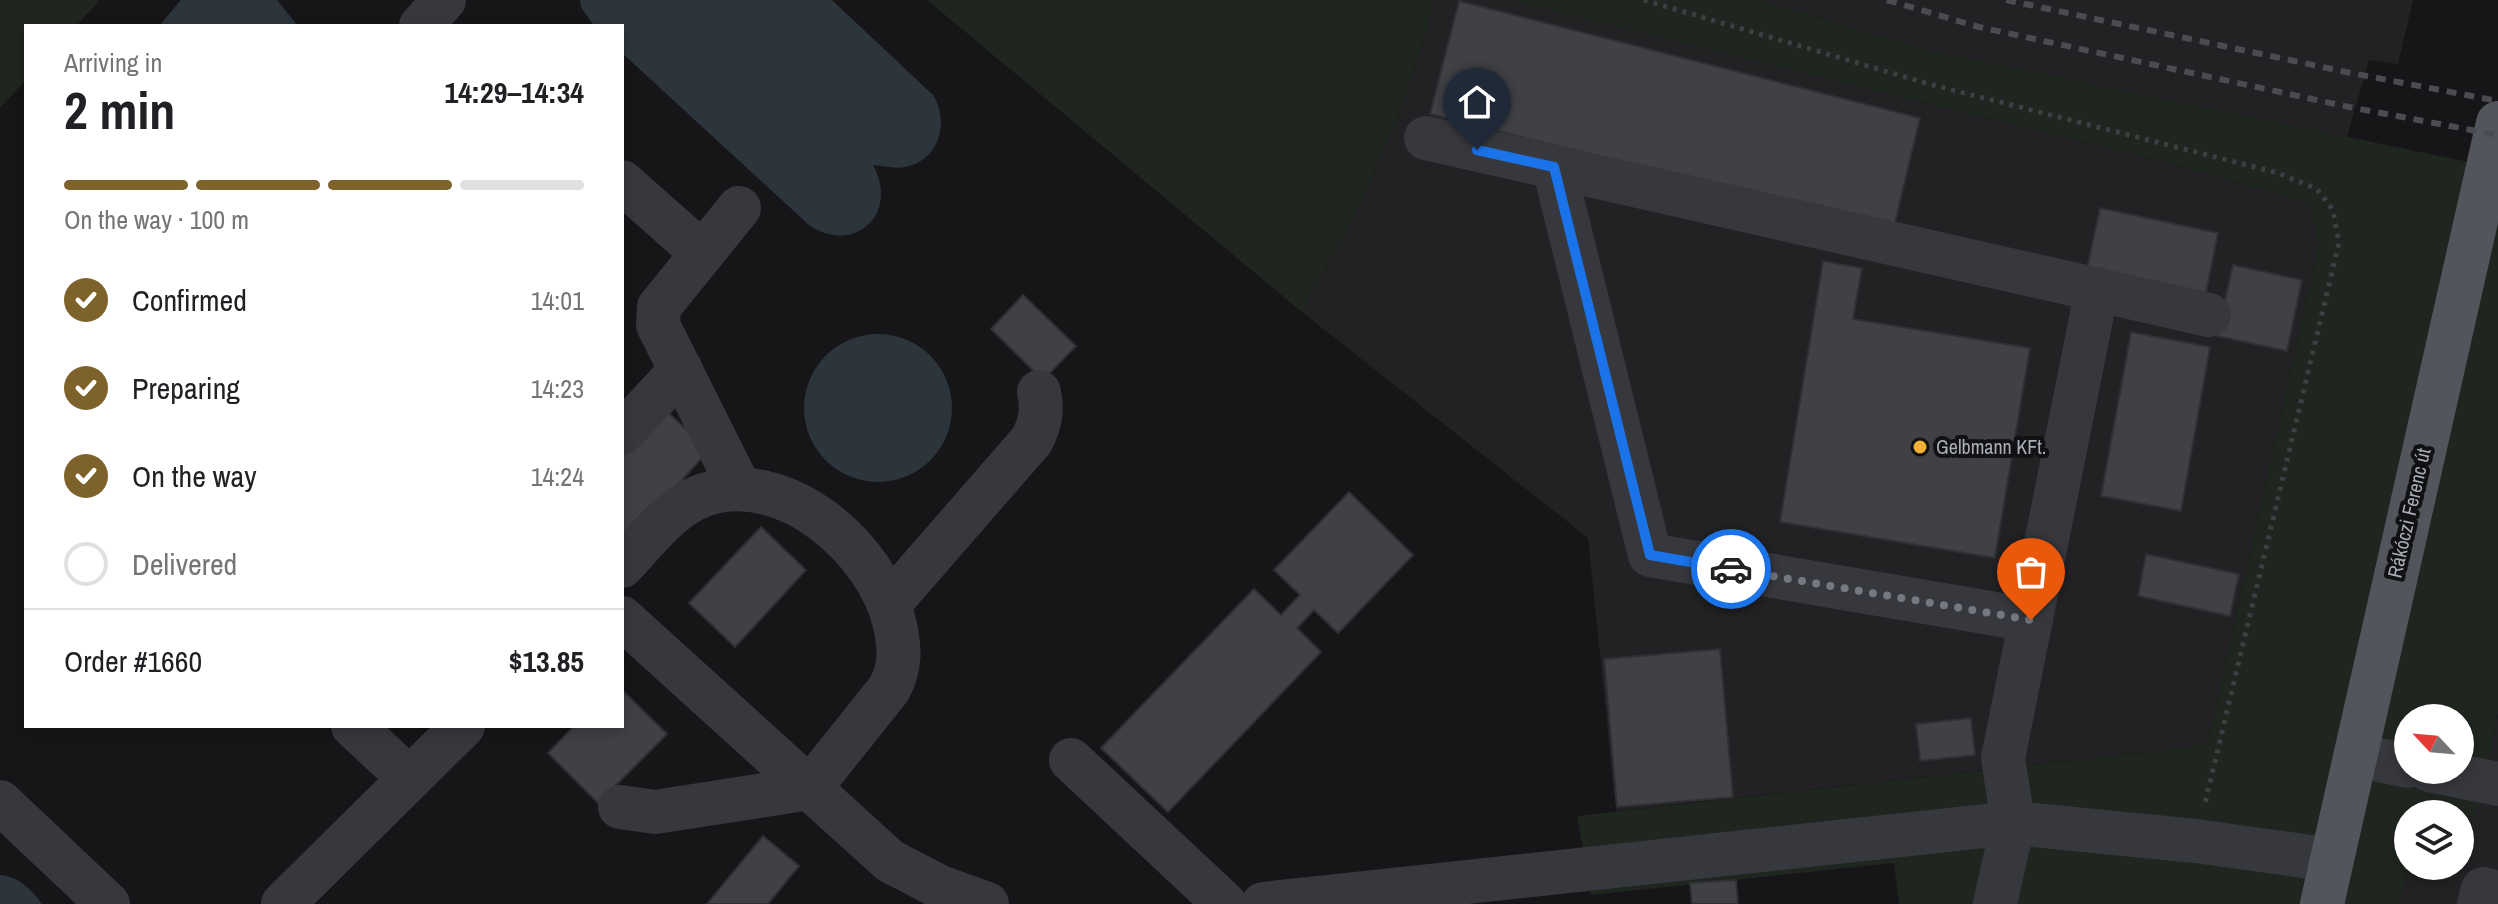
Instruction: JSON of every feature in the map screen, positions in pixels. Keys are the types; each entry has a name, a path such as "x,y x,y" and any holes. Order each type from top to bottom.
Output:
{"main road":[{"name":"Rákóczi Ferenc út","path":"2322,904 2498,123"}],"lane":[{"path":"1426,138 2209,315"},
{"path":"1554,167 1650,555 2031,620"},
{"path":"624,184 702,253"},
{"path":"739,208 659,307 657,315 658,325 740,489"},
{"path":"1995,904 2013,823 2003,758 2097,289"},
{"path":"624,431 681,370"},
{"path":"890,603 1032,440 1040,425 1042,405 1039,392"},
{"path":"620,807 655,812 810,788 889,689 896,677 900,647 890,603 876,575 836,531 790,500 762,491 740,489 707,494 691,501 675,511 624,564"},
{"path":"624,620 890,861 940,887 987,904"},
{"path":"355,728 409,778"},
{"path":"283,904 461,728"},
{"path":"2355,755 2394,763"},
{"path":"1071,760 1225,904"},
{"path":"2474,779 2498,784"},
{"path":"0,802 108,904"},
{"path":"1263,904 1426,895 2013,823 2196,841 2332,860"},
{"path":"2479,904 2483,889 2498,893"}],"shaded area":[{"path":"0,0 100,0 78,24 24,24 24,82 0,108"},
{"path":"181,0 277,0 296,24 161,24"},
{"path":"580,0 832,0 933,95 941,117 938,139 926,157 917,163 901,168 873,165 880,182 881,198 877,213 869,224 857,232 827,234 810,226 624,55 624,24 593,24"},
{"path":"927,0 1435,0 1406,98 1361,203 1302,312"},
{"path":"1435,0 1509,0 2179,166 2308,203 2319,242 2207,745 1616,811 1588,538 1302,312 1361,203 1406,98"},
{"path":"1509,0 1761,0 1923,49 2498,168 2498,714 2476,817 2474,800 2394,800 2394,880 2405,880 2400,904 1899,904 1894,863 1591,895 1577,816 2207,745 2319,242 2308,203 2179,166"},
{"path":"1761,0 2413,0 2398,64 2369,60 2347,137 1923,49"},
{"path":"878,334 906,340 930,356 946,380 952,408 946,436 930,460 906,476 878,482 850,476 826,460 810,436 804,408 810,380 826,356 850,340"},
{"path":"2498,714 2498,904 2400,904 2405,880 2474,880 2476,816"},
{"path":"0,875 19,881 42,904 0,904"}],"building":[{"path":"1459,1 1920,118 1893,231 1430,114"},
{"path":"2100,208 2218,233 2206,293 2087,268"},
{"path":"1823,261 1862,268 1853,319 2030,348 1995,558 1780,522"},
{"path":"2233,265 2302,280 2287,351 2217,336"},
{"path":"1023,295 1076,346 1043,380 991,329"},
{"path":"2131,332 2210,347 2181,511 2101,496"},
{"path":"664,409 709,450 624,545 624,454"},
{"path":"1349,492 1413,555 1338,633 1314,610 1297,628 1321,652 1168,812 1101,748 1254,589 1281,615 1300,595 1274,570"},
{"path":"761,527 806,570 735,647 689,603"},
{"path":"2146,554 2239,574 2230,616 2138,596"},
{"path":"1720,649 1733,797 1617,807 1604,659"},
{"path":"624,692 667,734 598,803 548,753 572,728 624,728"},
{"path":"1971,718 1975,755 1920,761 1916,724"},
{"path":"763,836 799,866 768,904 707,904"},
{"path":"1736,880 1738,904 1692,904 1690,883"}],"railway":[{"path":"1887,0 1979,27 2349,107 2498,135"},
{"path":"2006,0 2498,101"}],"way so far":[{"path":"1731,569 2031,620"}],"place":[{"name":"Gelbmann KFt.","path":"1920,447"}],"route":[{"path":"1477,150 1554,167 1650,555 1731,569"}]}
